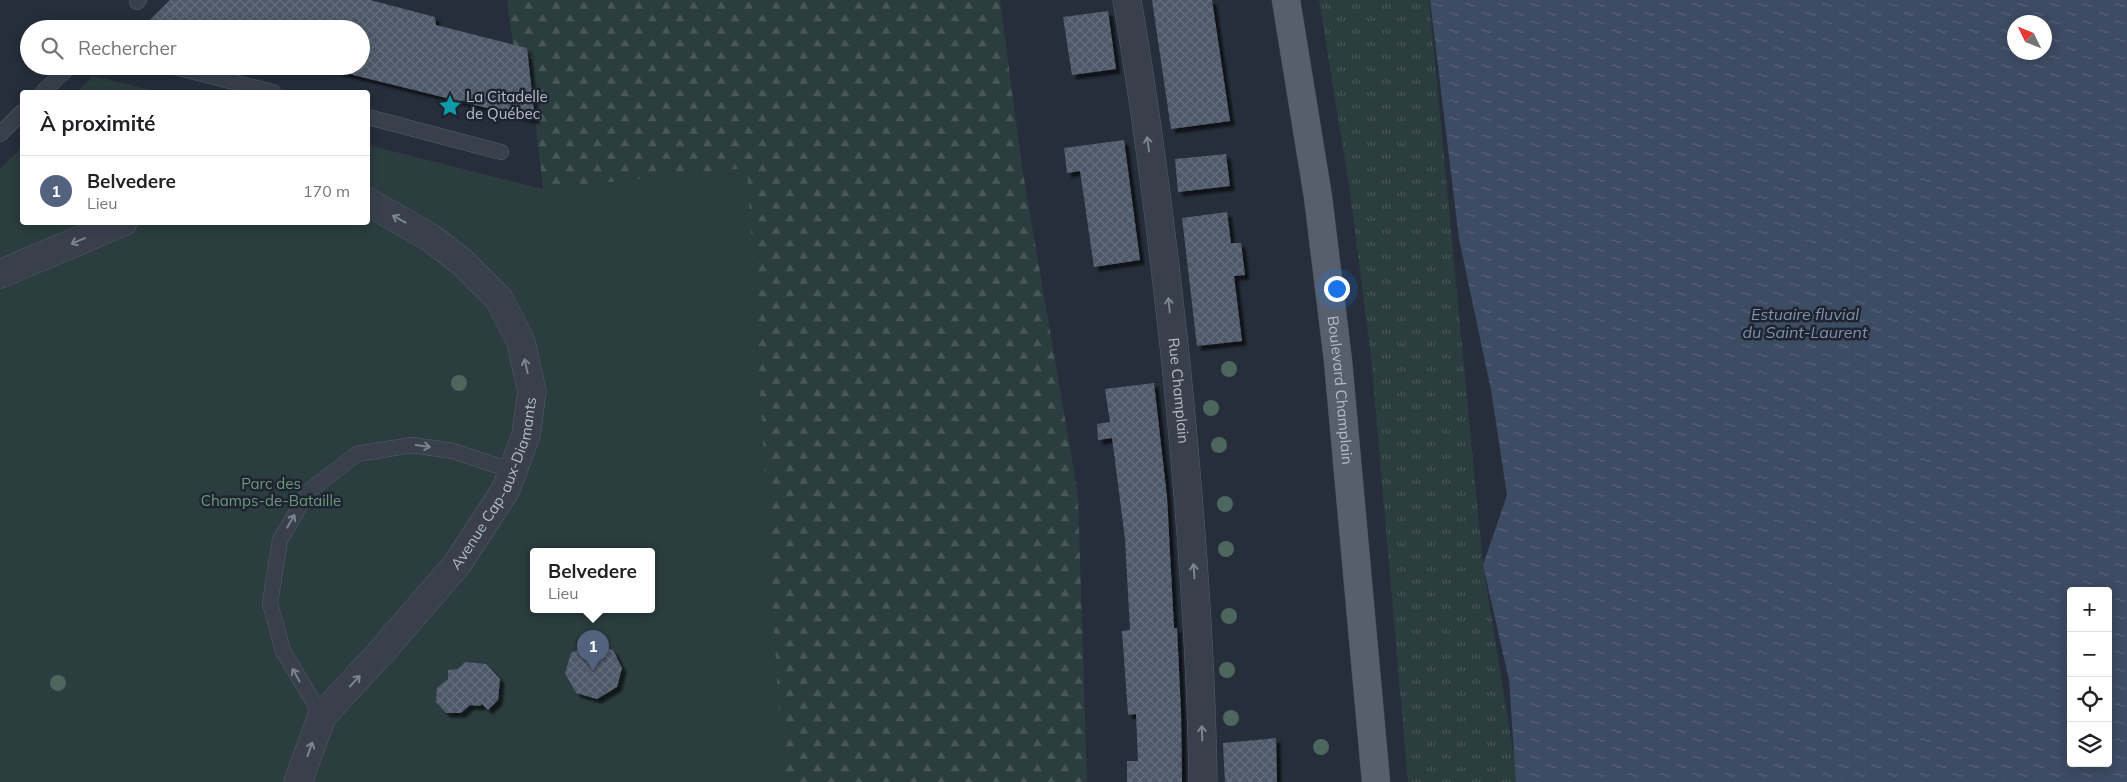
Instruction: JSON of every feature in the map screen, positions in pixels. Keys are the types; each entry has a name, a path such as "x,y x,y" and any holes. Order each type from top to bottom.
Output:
{"main road":[{"name":"Boulevard Champlain","path":"1286,0 1318,197 1338,360 1376,782"}],"street":[{"name":"Rue Champlain","path":"1127,0 1164,251 1186,464 1200,653 1203,782"},
{"name":"Avenue Cap-aux-Diamants","path":"298,782 322,716 383,650 458,563 506,489 526,435 532,392 521,342 499,299 462,262 431,238 370,203"},
{"path":"0,274 116,225"}],"lane":[{"path":"45,90 61,75"},
{"path":"207,75 265,90"},
{"path":"0,134 20,114"},
{"path":"370,118 501,152"},
{"path":"322,716 283,651 270,602 280,540 309,491 358,454 412,445 453,451 513,471"}],"green space":[{"path":"507,0 1000,0 1022,167 1078,495 1087,782 699,782 726,705 556,248 543,189 527,49 513,44"},
{"path":"1319,0 1429,0 1483,565 1518,782 1408,782 1371,357 1350,192"},
{"path":"93,76 151,90 79,90"},
{"name":"Parc des Champs-de-Bataille","path":"370,146 543,189 747,168 783,782 0,782 0,169 20,149 20,225 370,225"}],"water":[{"name":"Estuaire fluvial du Saint-Laurent","path":"1430,0 2127,0 2127,782 1516,782 1509,680 1483,565 1507,495 1491,390 1459,239"}],"building":[{"path":"170,0 370,0 435,17 436,25 527,48 535,120 353,75 370,75 370,20 150,20"},
{"path":"1152,0 1212,0 1230,121 1171,129"},
{"path":"1108,11 1116,69 1072,75 1063,17"},
{"path":"1124,140 1140,260 1094,267 1080,171 1067,173 1064,148"},
{"path":"1226,154 1230,186 1178,192 1175,159"},
{"path":"1227,212 1231,243 1241,243 1245,275 1234,276 1242,341 1197,346 1182,218"},
{"path":"1154,383 1167,497 1174,628 1177,628 1182,782 1127,782 1127,761 1138,761 1136,714 1128,715 1122,631 1130,630 1125,539 1112,438 1098,440 1097,424 1110,422 1105,389"},
{"path":"591,643 613,650 622,668 617,687 597,699 576,693 565,673 571,653"},
{"path":"465,662 486,664 500,679 498,700 488,710 482,704 480,706 470,705 461,713 446,713 436,702 437,688 448,679 448,670 458,669"},
{"path":"1276,738 1277,782 1225,782 1223,743"}],"place":[{"name":"La Citadelle de Québec","path":"450,106"},
{"name":"Belvedere","path":"593,671"}]}
